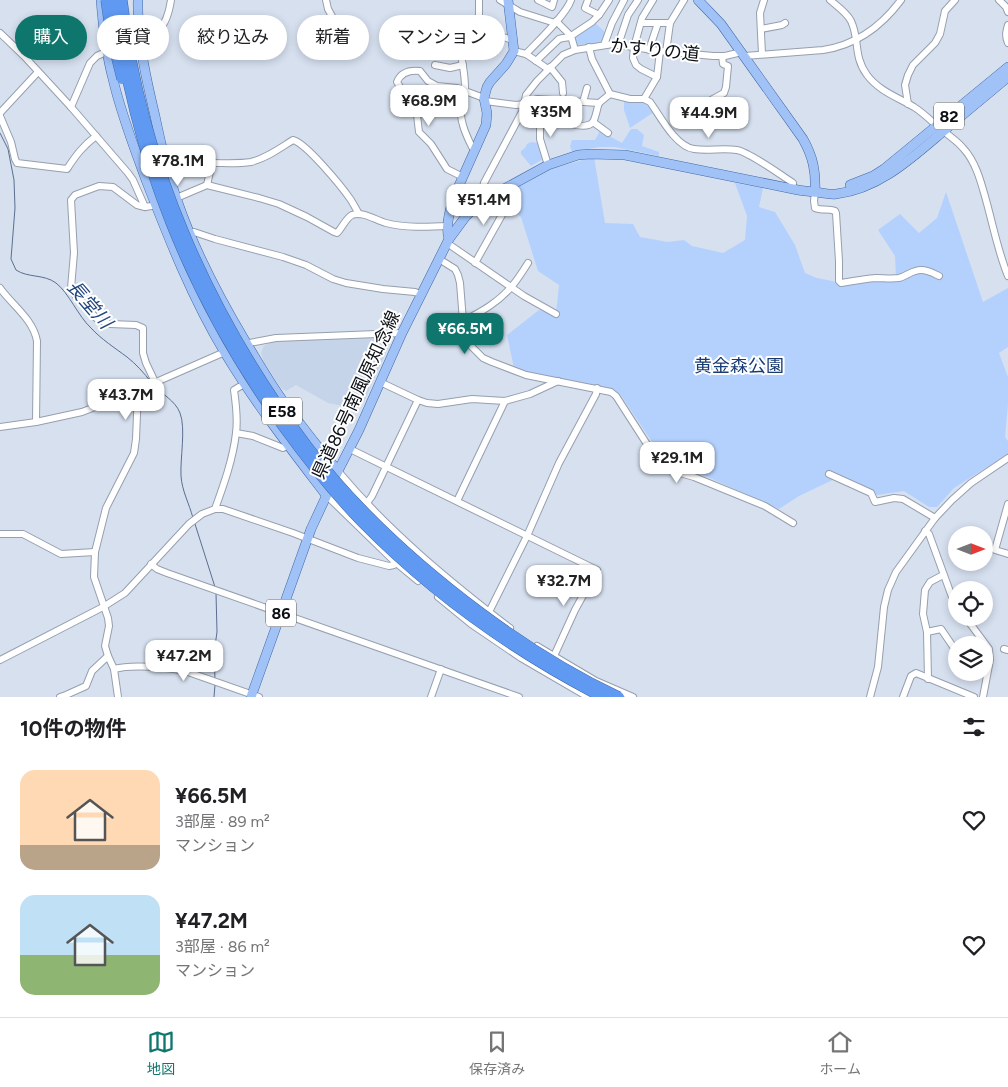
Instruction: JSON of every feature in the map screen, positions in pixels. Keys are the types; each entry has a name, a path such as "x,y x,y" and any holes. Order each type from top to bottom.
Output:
{"highway":[{"path":"106,0 111,36 125,92 145,135"},
{"name":"E58","path":"115,0 127,76 145,135 174,210 205,282 226,322 275,402 314,455 367,515 431,574 502,629 534,650 574,674 619,697"},
{"name":"E58","path":"122,0 153,176 202,294 242,366 269,406 303,454 361,521 388,547 463,610 530,657 602,697"},
{"path":"128,0 145,135"}],"main road":[{"path":"102,0 103,15"},
{"path":"138,0 138,15"},
{"path":"698,0 721,24 803,138 814,164 815,192"},
{"path":"448,241 448,226 453,199 488,118 484,100 485,93 490,82 506,64 514,51 508,3"},
{"path":"109,60 127,128 156,206 211,329 244,384 326,495"},
{"path":"144,60 150,97 177,198 210,277 246,343 275,390 290,412 338,471"},
{"name":"82","path":"815,192 837,194 874,183 902,164 1008,67"},
{"name":"82","path":"941,128 1008,76"},
{"name":"県道86号南風原知念線","path":"254,696 280,613 307,539 326,495 350,449 402,334 448,241 466,216 479,204 504,188 548,165 578,155 590,154 626,155 792,190 815,192"}],"street":[{"path":"168,15 171,0"},
{"path":"326,0 331,15"},
{"path":"479,0 479,15"},
{"path":"479,204 484,183 524,106 526,95 549,68 563,55 574,50 571,36 555,22 520,12 508,3 500,0"},
{"path":"538,0 553,4 565,12"},
{"path":"526,54 565,12 571,0"},
{"path":"588,0 585,8 599,15"},
{"name":"かすりの道","path":"536,61 558,40 571,36 592,22 609,0"},
{"path":"604,45 612,23 624,0"},
{"path":"618,45 628,15 638,0"},
{"path":"653,0 642,18 633,58 636,65 641,69 658,77"},
{"path":"644,99 658,77 670,23 684,0"},
{"path":"762,54 760,12 764,0"},
{"name":"かすりの道","path":"574,50 604,45 618,45 649,50 722,56 831,49 856,40 875,29 901,0"},
{"path":"908,104 905,85 908,75 913,66 935,43 940,34 945,11 955,0"},
{"path":"999,0 1008,12"},
{"path":"835,1 851,21 856,35 859,60 874,83 916,109 964,148 974,164 982,185 1008,276"},
{"path":"641,23 670,23"},
{"path":"649,50 658,23"},
{"path":"761,29 785,23"},
{"path":"1008,25 1006,33 1008,43"},
{"path":"0,33 71,107 133,180 145,206"},
{"path":"505,38 513,40"},
{"path":"589,47 592,59 610,94 630,99 644,99 650,102 675,138 683,145 692,149 738,150 793,183 792,190"},
{"path":"514,51 526,54 549,68 562,82 563,93"},
{"path":"71,107 90,63 97,56"},
{"path":"702,105 724,93 728,66 723,64 722,56"},
{"path":"462,60 465,90 461,99 461,118 465,133 472,147 475,148"},
{"path":"435,65 450,68 463,65"},
{"path":"463,176 447,169 431,144 419,132 417,115 397,82 400,76 415,70 420,71 428,81 437,86 465,90 484,100 536,106 540,112 540,139 548,165"},
{"path":"38,72 0,115 18,163 67,169 82,148 96,136"},
{"path":"583,102 587,88"},
{"path":"540,112 574,125 587,126 592,122 599,103 610,94"},
{"path":"524,106 537,99 599,103"},
{"path":"592,122 608,133"},
{"path":"207,185 212,163 252,161 268,155 293,140 298,141 334,179 351,200 359,214"},
{"path":"155,382 143,353 143,328 136,325 110,324 96,319 71,288 74,253 71,200 75,195 99,186 113,187 137,205 156,206 207,185 285,206 337,233 349,217 359,214 388,223 448,226"},
{"path":"475,263 507,206 507,196 504,188"},
{"path":"815,192 815,208 835,210 836,213 839,281 841,283 902,277 918,270 928,271 939,276"},
{"path":"190,232 283,257 306,265 333,280 369,287 415,292 422,295"},
{"path":"448,241 475,263 524,296 556,314"},
{"path":"439,259 455,270 458,275 466,333 472,347 483,358 526,375 607,390 616,396 652,452 666,469 694,477 766,506 793,523"},
{"path":"463,321 496,302 511,287 528,263"},
{"path":"0,288 32,325 35,333 37,341 36,422"},
{"path":"0,427 36,422 82,412 246,343 276,338 402,334"},
{"path":"380,382 418,400 438,404 472,399 505,400 526,395 558,381"},
{"path":"215,509 228,471 236,433 237,410 234,390 244,384"},
{"path":"489,612 527,536 559,463 596,394 597,388"},
{"path":"118,697 114,669 105,646 109,626 108,618 94,577 95,552 106,508 134,453 138,390"},
{"path":"366,503 372,496 418,400"},
{"path":"457,501 505,400"},
{"path":"236,433 253,436 283,448 288,445"},
{"path":"350,449 597,570 575,610 554,656"},
{"path":"870,697 878,667 884,607 888,590 896,572 935,518 961,491 1008,458"},
{"path":"338,471 366,503 413,549 489,612 527,641 596,681 633,697"},
{"path":"829,474 871,493 875,502 894,498 903,499 935,518"},
{"path":"326,495 395,562 471,624 520,658 588,697"},
{"path":"1008,504 995,550 1008,554"},
{"path":"0,660 125,594 189,524 202,514 215,509 224,509 358,558 390,566 394,565 395,562"},
{"path":"925,531 929,534 948,586"},
{"path":"0,534 23,534 62,554 95,552"},
{"path":"151,564 166,573 519,697"},
{"path":"928,679 927,632 923,614 925,590 930,582 944,575"},
{"path":"927,632 942,629 948,638"},
{"path":"60,697 86,686 92,672 108,656"},
{"path":"114,669 122,667 178,669 254,696"},
{"path":"431,697 441,669"},
{"path":"903,697 912,676 928,669"},
{"path":"916,673 974,697"},
{"path":"983,697 985,681"}],"shaded area":[{"path":"393,336 364,402 349,407 328,403 296,385 286,391 281,388 264,362 261,353 264,346 273,341"}],"green space":[{"path":"595,23 606,34 602,42 577,45 575,36"},
{"path":"624,101 641,102 654,112 630,128 624,110"},
{"path":"631,129 637,129 644,135 642,146 659,152 659,156 615,147 599,147 572,152 570,146 572,140 595,140 600,131 622,143"},
{"path":"531,142 538,143 543,159 531,166 521,154 521,151"},
{"name":"黄金森公園","path":"594,157 605,223 633,224 640,237 668,242 684,240 692,246 723,253 745,240 747,216 735,183 763,188 759,207 775,212 795,245 805,273 817,278 847,284 896,277 895,256 878,230 900,214 919,233 937,218 946,192 983,302 1008,288 1008,347 999,353 1008,377 1005,437 1008,441 1008,454 954,488 937,507 929,507 904,491 877,495 839,477 799,496 779,509 701,474 666,463 620,394 608,388 541,376 514,368 507,335 539,310 556,314 559,285 538,271 521,217 509,207 510,190 550,169"}],"waterway":[{"name":"長堂川","path":"0,133 8,149 14,180 15,208 11,259 16,270 46,278 61,287 91,328 134,363 151,382"},
{"name":"長堂川","path":"154,385 178,408 182,419 182,481 193,518"},
{"name":"長堂川","path":"195,524 215,587"},
{"name":"長堂川","path":"215,679 216,593"},
{"name":"長堂川","path":"214,697 215,685"}]}
